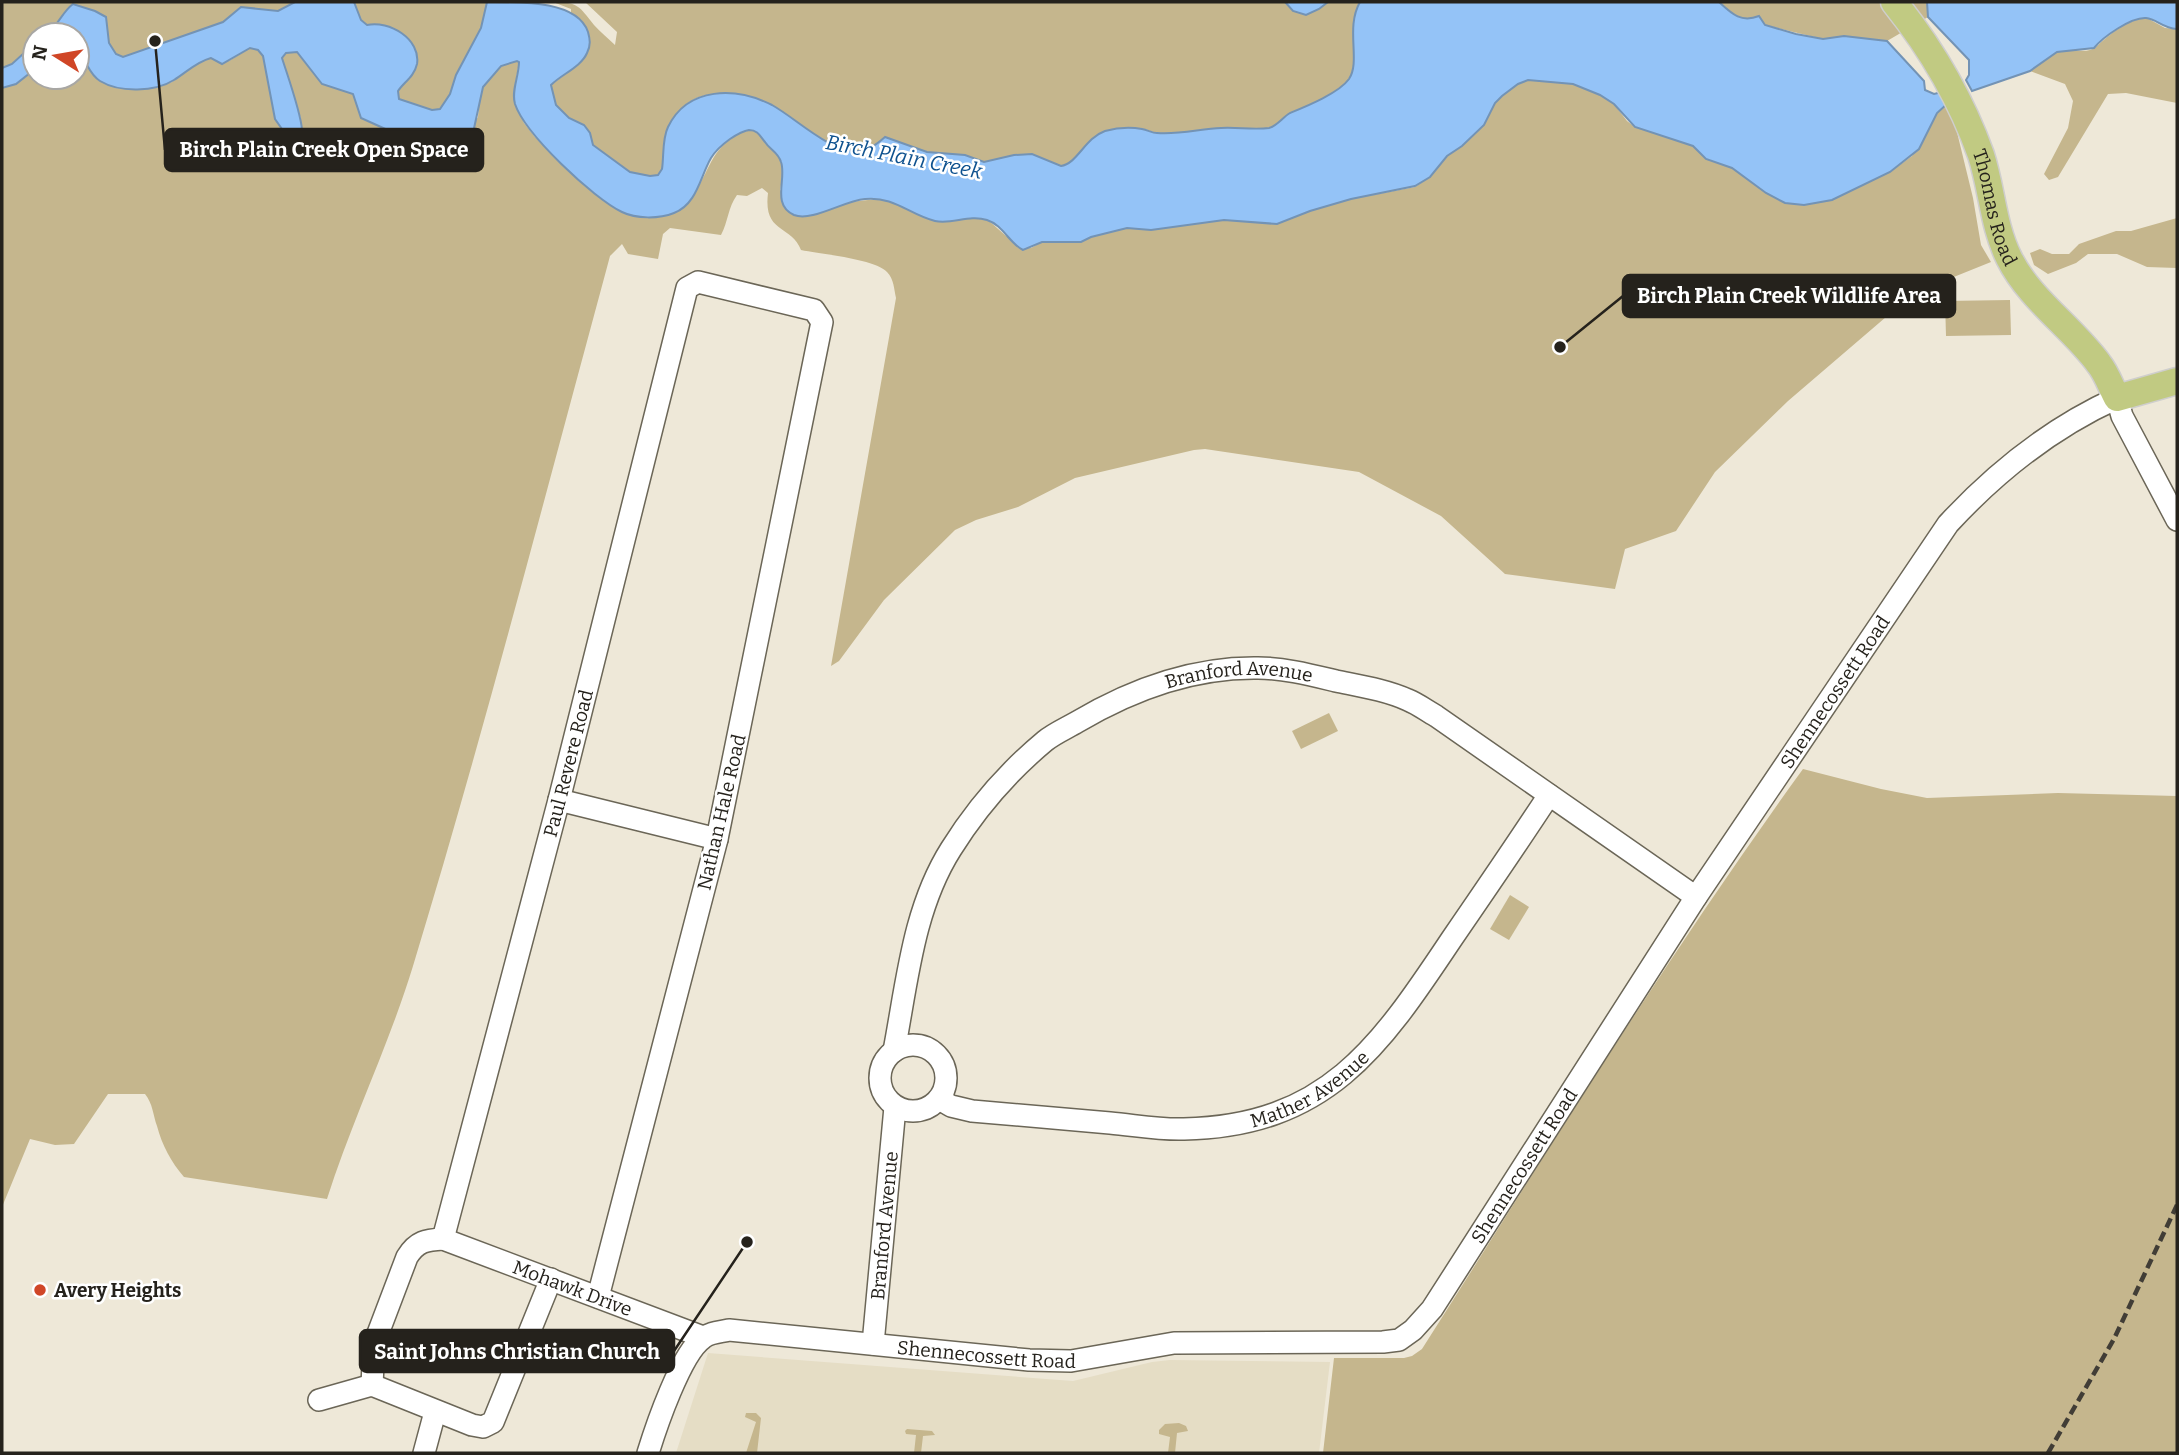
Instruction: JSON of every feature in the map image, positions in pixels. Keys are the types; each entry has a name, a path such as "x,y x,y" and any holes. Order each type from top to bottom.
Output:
{"main road":[{"name":"Thomas Road","path":"1894,2 1938,63 1955,92 1981,156 2009,259 2037,298 2100,365 2117,398"},
{"name":"Shennecossett Road","path":"2117,398 2177,381"}],"street":[{"name":"Paul Revere Road","path":"443,1239 559,800 687,288 698,282 814,310 822,322"},
{"name":"Nathan Hale Road","path":"598,1297 717,839 822,322"},
{"path":"2117,398 2122,416 2177,520"},
{"name":"Shennecossett Road","path":"703,1337 729,1330 1071,1362 1174,1343 1348,1343 1399,1340 1413,1330 1432,1309 1696,897 1948,524 1984,487 2044,439 2084,412 2117,398"},
{"name":"Branford Avenue","path":"894,1052 913,942 930,890 950,850 980,809 1011,772 1047,740 1115,701 1145,688 1213,671 1258,668 1318,677 1408,700 1436,716 1696,897"},
{"name":"Mather Avenue","path":"939,1099 951,1106 972,1111 1183,1129 1254,1121 1287,1110 1322,1091 1348,1071 1382,1037 1409,1003 1549,795"},
{"path":"559,800 717,839"},
{"path":"902,1011 916,1045"},
{"path":"916,1045 926,1048 942,1061 946,1080 939,1099 920,1111 895,1107 883,1092 880,1081 886,1060 901,1047 916,1045"},
{"name":"Branford Avenue","path":"873,1345 895,1107"},
{"path":"372,1385 374,1345 407,1257 421,1241 443,1239"},
{"name":"Mohawk Drive","path":"443,1239 703,1337"},
{"path":"319,1400 372,1385 472,1425 483,1427 493,1422 551,1279"},
{"path":"648,1453 686,1360 703,1337"},
{"path":"424,1453 435,1412"}],"shaded area":[{"path":"2,2 487,2 481,28 456,75 450,94 440,109 432,110 399,100 397,91 413,70 417,59 404,35 290,33 140,72 91,43 91,21 21,21 21,69 2,79"},
{"path":"553,2 577,6 615,45 617,32 585,2 1285,2 1293,11 1319,9 1328,2 1360,2 1354,23 1352,73 1348,80 1329,95 1287,115 1270,128 1157,133 1140,128 1120,128 1099,134 1072,161 1061,166 1032,154 984,162 965,155 927,152 885,137 864,150 845,149 823,140 765,102 739,95 712,94 693,100 678,112 668,132 662,169 659,175 650,176 630,172 593,145 590,133 584,125 569,118 556,105 551,85 571,70 571,9"},
{"path":"1719,2 1927,2 1928,17 1887,41 1844,36 1823,39 1765,25 1759,16 1742,18"},
{"path":"2147,18 2165,28 2177,29 2177,103 2126,93 2108,94 2058,177 2049,180 2044,174 2068,128 2073,101 2065,84 2030,71 2054,53 2093,49 2126,24"},
{"path":"250,48 258,50 263,56 275,119 301,118 282,58 286,53 297,52 322,84 353,94 357,99 358,110 369,122 392,132 418,149 440,153 458,149 478,117 483,87 501,66 516,61 519,62 513,96 524,123 569,170 693,195 722,147 738,134 754,131 761,135 778,155 782,171 780,190 819,214 841,203 877,199 899,203 938,221 977,217 988,220 1006,236 1031,248 1053,240 1080,242 1127,228 1151,230 1224,220 1277,224 1351,199 1415,187 1430,177 1447,156 1484,125 1495,103 1502,96 1528,80 1573,84 1600,95 1614,104 1635,127 1693,146 1706,159 1732,168 1766,193 1785,203 1804,205 1832,200 1890,172 1912,156 1937,113 1948,103 1973,198 1981,245 1991,262 1914,293 1788,401 1715,472 1676,531 1625,549 1615,589 1505,574 1441,516 1359,472 1205,449 1194,450 1075,478 1018,507 976,520 955,530 884,600 839,661 831,666 896,298 891,278 881,267 801,250 797,242 770,216 768,193 762,188 747,196 737,195 721,235 670,228 663,234 658,259 628,254 622,244 610,256 488,706 413,966 327,1199 184,1177 164,1147 145,1094 108,1094 74,1144 55,1145 30,1139 2,1207 2,88 21,79 21,91 91,91 91,69 156,88 172,82 202,60 211,58 229,61"},
{"path":"2177,218 2177,268 2147,267 2117,254 2088,254 2076,263 2048,274 2034,265 2030,253 2040,249 2052,254 2069,254 2079,244 2116,231 2131,231"},
{"path":"2010,300 2011,335 1946,336 1945,301"},
{"path":"1329,713 1338,731 1301,749 1292,731"},
{"path":"1803,769 1927,798 2058,793 2177,796 2177,1453 1323,1453 1334,1358 1404,1358 1422,1349 1655,983"},
{"path":"1510,895 1529,907 1509,940 1490,929"},
{"path":"708,1353 1073,1381 1170,1360 1330,1362 1319,1453 676,1453"},
{"path":"746,1413 756,1413 761,1418 757,1453 746,1453 756,1422 745,1417"},
{"path":"1179,1423 1186,1426 1188,1431 1177,1433 1175,1453 1168,1453 1170,1437 1159,1434 1159,1430 1165,1424"},
{"path":"907,1429 932,1431 935,1435 923,1436 921,1453 914,1453 916,1435 906,1434"}],"water":[{"name":"Birch Plain Creek","path":"295,2 354,2 361,20 367,25 385,25 409,39 417,55 417,64 398,91 399,99 432,110 440,109 450,94 456,75 481,28 487,2 530,3 560,8 582,22 588,32 590,45 584,58 551,85 556,105 569,118 584,125 590,133 593,145 630,172 650,176 658,175 662,169 666,132 677,114 700,97 714,94 729,93 758,99 772,105 823,140 845,149 864,150 885,137 927,152 965,155 984,162 1032,154 1061,166 1072,161 1098,134 1119,129 1138,128 1155,133 1181,133 1221,128 1269,128 1290,113 1330,94 1349,79 1354,63 1354,22 1360,2 1719,2 1737,16 1759,16 1765,25 1796,34 1823,39 1844,36 1887,41 1924,81 1925,90 1934,94 1942,92 1948,103 1937,113 1919,149 1890,172 1832,200 1804,205 1785,203 1766,193 1732,168 1706,159 1693,146 1635,127 1614,104 1600,95 1573,84 1528,80 1502,96 1495,103 1484,125 1447,156 1430,177 1415,186 1351,199 1277,224 1224,220 1151,230 1127,228 1081,242 1042,242 1023,250 993,222 980,218 935,221 885,200 865,199 819,214 794,215 787,211 781,198 780,159 752,130 737,135 717,150 693,197 682,209 655,217 622,212 578,180 546,148 521,117 514,94 517,61 501,66 483,87 473,133 464,146 440,153 418,149 392,132 361,118 353,94 322,84 297,52 286,53 282,58 301,123 302,130 298,135 282,129 275,119 263,56 258,50 250,48 222,64 211,58 157,87 137,90 117,88 100,81 91,72 91,21 58,21 73,4 106,17 109,43 116,54 123,57 223,22 241,7 278,11"},
{"path":"1285,2 1328,2 1306,15 1293,11"},
{"path":"1927,2 2177,2 2177,29 2146,18 2133,21 2118,28 2094,48 2057,52 2030,71 1972,91 1966,80 1969,75 1969,60 1928,17"},
{"path":"21,56 21,80 2,88 2,68"}],"railway":[{"path":"2048,1453 2114,1339 2177,1205"}],"place":[{"name":"Birch Plain Creek Open Space","path":"155,41"},
{"name":"Birch Plain Creek Wildlife Area","path":"1560,347"},
{"name":"Saint Johns Christian Church","path":"747,1242"},
{"name":"Avery Heights","path":"40,1290"}]}
